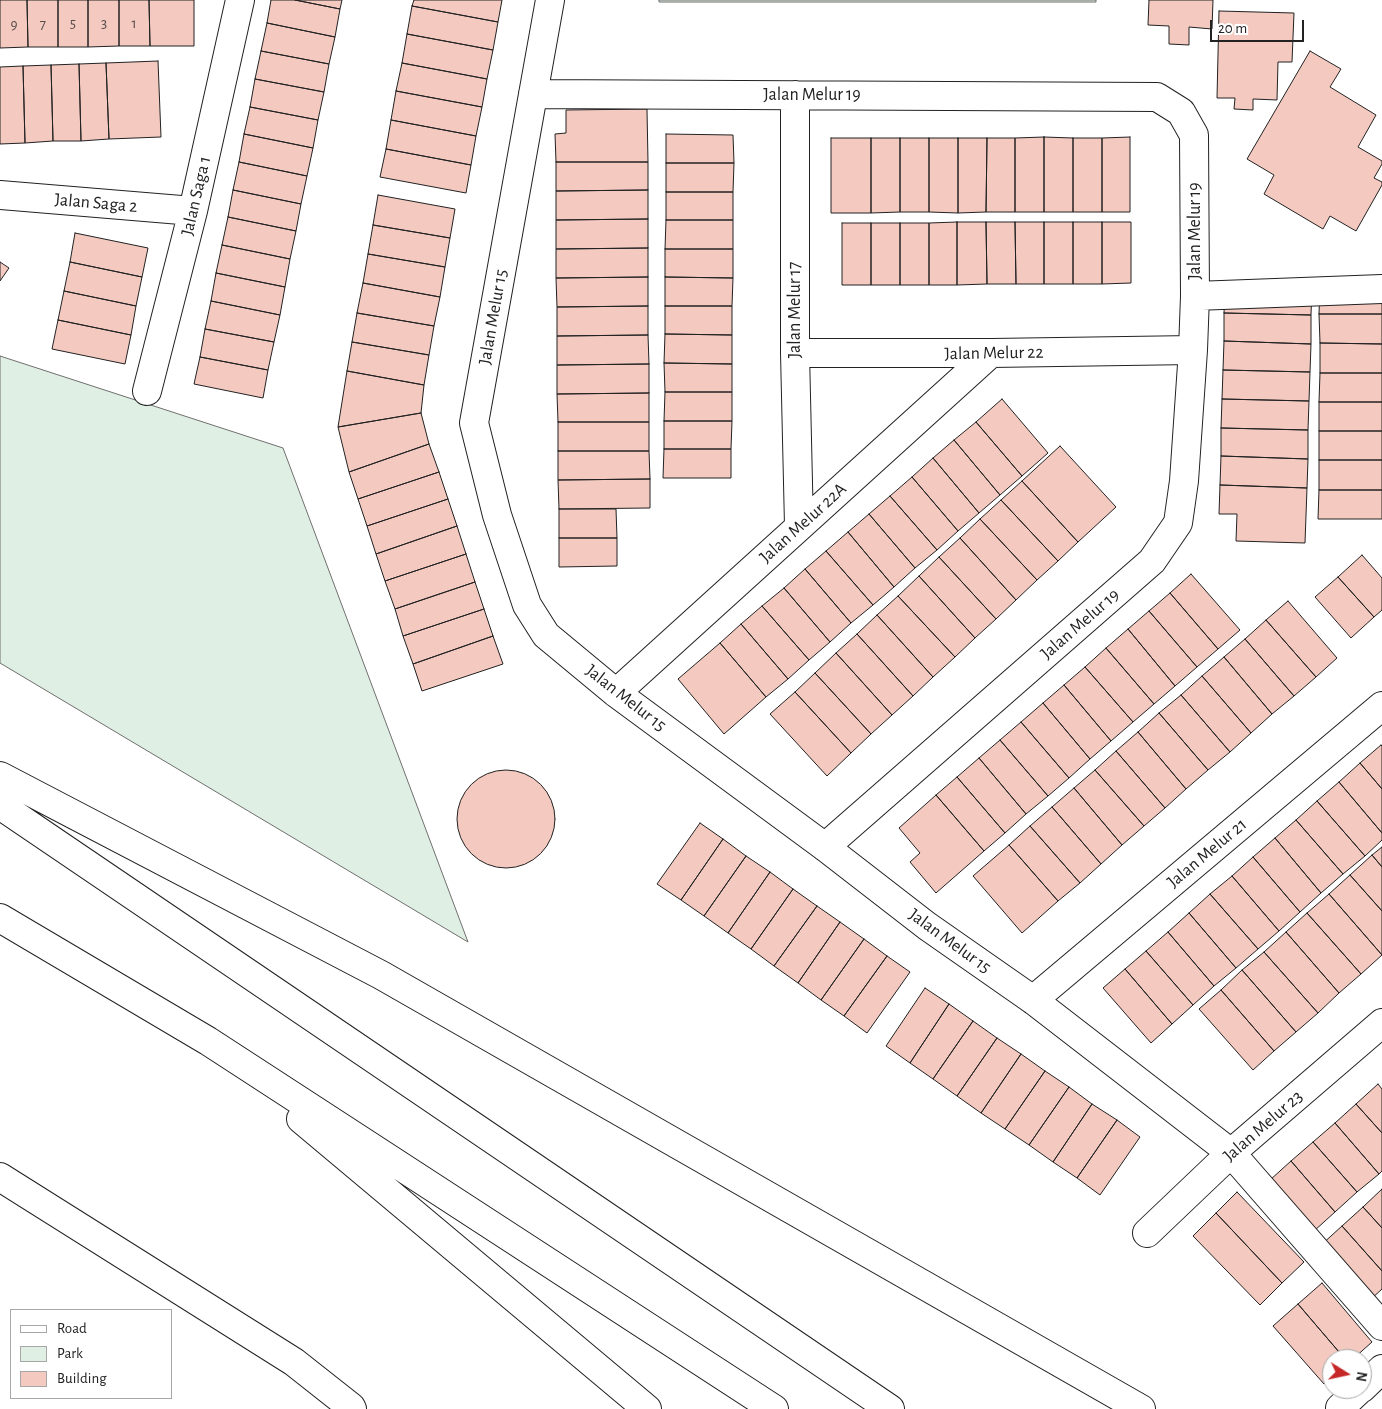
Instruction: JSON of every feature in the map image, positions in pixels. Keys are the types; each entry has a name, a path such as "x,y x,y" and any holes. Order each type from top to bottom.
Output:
{"main road":[{"name":"Jalan Saga 1","path":"147,391 193,211 240,0"},
{"name":"Jalan Melur 15","path":"550,0 474,423 497,515 527,604 546,635 616,693 825,847 927,926 1033,1000 1231,1153 1382,1326"},
{"name":"Jalan Melur 19","path":"533,94 1157,97 1181,112 1194,135 1195,296 1193,350 1184,481 1178,523 1152,561 825,847"},
{"name":"Jalan Melur 17","path":"795,95 795,353 799,526"},
{"name":"Jalan Saga 2","path":"0,195 193,211"},
{"path":"1195,296 1382,289"},
{"name":"Jalan Melur 22","path":"795,353 1193,350"},
{"name":"Jalan Melur 22A","path":"616,693 991,353"},
{"name":"Jalan Melur 21","path":"1033,1000 1382,706"},
{"path":"0,776 381,975 1141,1409"},
{"path":"0,805 890,1409"},
{"path":"0,918 208,1042 774,1409"},
{"name":"Jalan Melur 23","path":"1147,1233 1231,1153 1382,1023"},
{"path":"208,1042 647,1409"},
{"path":"0,1177 294,1362 352,1409"},
{"path":"1372,1378 1382,1369"},
{"path":"1340,1408 1349,1399"}],"green space":[{"path":"659,0 1096,0 1096,2 659,2"},
{"path":"0,356 283,448 468,942 0,663"}],"building":[{"path":"0,0 27,0 28,47 0,48"},
{"path":"27,0 58,0 58,47 28,47"},
{"path":"58,0 88,0 88,47 58,47"},
{"path":"88,0 119,0 119,46 88,47"},
{"path":"119,0 149,0 150,46 119,46"},
{"path":"149,0 194,0 194,46 150,46"},
{"path":"271,0 295,0 340,9 335,37 267,23"},
{"path":"295,0 342,0 340,9"},
{"path":"414,0 502,0 498,22 412,6"},
{"path":"1149,0 1213,0 1212,29 1189,27 1189,45 1169,44 1169,26 1148,25"},
{"path":"412,6 498,22 493,50 407,34"},
{"path":"1219,11 1294,13 1292,62 1278,62 1277,100 1253,99 1253,110 1234,109 1235,98 1217,98"},
{"path":"267,23 335,37 329,64 261,51"},
{"path":"407,34 493,50 487,79 402,63"},
{"path":"261,51 329,64 324,92 255,79"},
{"path":"1310,51 1341,69 1330,87 1376,115 1358,147 1382,161 1374,178 1382,182 1382,185 1356,231 1330,216 1323,229 1264,194 1274,175 1247,159"},
{"path":"158,61 161,137 109,139 106,63"},
{"path":"106,63 109,139 81,141 79,64"},
{"path":"402,63 487,79 482,107 396,91"},
{"path":"79,64 81,141 53,141 51,65"},
{"path":"51,65 53,141 25,143 23,66"},
{"path":"23,66 25,143 0,144 0,67"},
{"path":"255,79 324,92 318,120 250,107"},
{"path":"396,91 482,107 476,136 391,120"},
{"path":"250,107 318,120 313,148 244,134"},
{"path":"647,109 648,162 556,162 555,134 566,133 566,110"},
{"path":"391,120 476,136 471,165 386,149"},
{"path":"244,134 313,148 307,176 239,162"},
{"path":"666,134 733,135 734,163 666,163"},
{"path":"1044,137 1044,212 1015,212 1015,138"},
{"path":"1044,137 1073,138 1073,212 1044,212"},
{"path":"1130,137 1130,212 1102,212 1102,138"},
{"path":"831,138 871,138 871,213 831,213"},
{"path":"871,138 900,138 900,212 871,213"},
{"path":"900,138 929,138 929,212 900,212"},
{"path":"929,138 958,138 958,213 929,212"},
{"path":"958,138 987,138 986,212 958,213"},
{"path":"987,138 1015,138 1015,212 986,212"},
{"path":"1073,138 1102,138 1102,212 1073,212"},
{"path":"386,149 471,165 466,193 380,177"},
{"path":"239,162 307,176 301,204 233,190"},
{"path":"556,162 648,162 648,190 556,191"},
{"path":"666,163 734,163 733,192 666,192"},
{"path":"233,190 301,204 296,231 228,217"},
{"path":"648,190 648,219 556,220 556,191"},
{"path":"666,192 733,192 733,220 666,220"},
{"path":"378,195 455,209 450,238 373,225"},
{"path":"228,217 296,231 290,259 222,245"},
{"path":"648,219 648,248 556,249 556,220"},
{"path":"666,220 733,220 733,249 665,249"},
{"path":"957,222 957,285 929,285 929,223"},
{"path":"957,222 986,222 987,284 957,285"},
{"path":"986,222 1015,222 1016,284 987,284"},
{"path":"1015,222 1044,222 1044,284 1016,284"},
{"path":"1044,222 1073,222 1073,284 1044,284"},
{"path":"1073,222 1102,222 1102,284 1073,284"},
{"path":"1102,222 1131,222 1131,283 1102,284"},
{"path":"842,223 871,223 871,285 842,285"},
{"path":"871,223 900,223 900,285 871,285"},
{"path":"900,223 929,223 929,285 900,285"},
{"path":"373,225 450,238 445,267 368,254"},
{"path":"75,233 148,248 142,277 70,262"},
{"path":"222,245 290,259 285,287 216,273"},
{"path":"648,248 648,277 556,278 556,249"},
{"path":"665,249 733,249 733,278 665,277"},
{"path":"368,254 445,267 440,297 363,283"},
{"path":"0,262 9,268 0,281"},
{"path":"70,262 142,277 136,306 64,291"},
{"path":"216,273 285,287 280,315 211,301"},
{"path":"648,277 648,306 557,307 556,278"},
{"path":"665,277 733,278 732,306 665,306"},
{"path":"363,283 440,297 434,326 357,313"},
{"path":"1225,284 1312,286 1311,315 1224,313"},
{"path":"1320,285 1382,285 1382,314 1319,314"},
{"path":"64,291 136,306 131,335 58,320"},
{"path":"211,301 280,315 274,342 205,329"},
{"path":"648,306 648,335 557,336 557,307"},
{"path":"665,306 732,306 732,335 665,334"},
{"path":"357,313 434,326 429,355 352,342"},
{"path":"1224,313 1311,315 1311,344 1224,341"},
{"path":"1319,314 1382,314 1382,344 1320,343"},
{"path":"58,320 131,335 125,364 52,349"},
{"path":"205,329 274,342 268,370 200,357"},
{"path":"665,334 732,335 732,364 664,363"},
{"path":"648,335 649,364 557,365 557,336"},
{"path":"1224,341 1311,344 1310,372 1223,370"},
{"path":"352,342 429,355 424,385 347,371"},
{"path":"1320,343 1382,344 1382,373 1320,373"},
{"path":"200,357 268,370 263,398 194,384"},
{"path":"664,363 732,364 732,392 665,392"},
{"path":"649,364 649,393 557,394 557,365"},
{"path":"1223,370 1310,372 1309,401 1222,399"},
{"path":"347,371 424,385 421,413 338,427"},
{"path":"1320,373 1382,373 1382,402 1319,402"},
{"path":"665,392 732,392 732,421 664,421"},
{"path":"649,393 649,422 558,422 557,394"},
{"path":"1002,399 1048,453 1022,476 976,422"},
{"path":"1222,399 1309,401 1308,430 1221,428"},
{"path":"1319,402 1382,402 1382,431 1319,431"},
{"path":"421,413 429,444 349,472 338,427"},
{"path":"664,421 732,421 731,449 664,449"},
{"path":"558,422 649,422 649,451 558,451"},
{"path":"976,422 1022,476 1000,495 954,440"},
{"path":"1221,428 1308,430 1308,459 1221,456"},
{"path":"1319,431 1382,431 1382,460 1319,460"},
{"path":"954,440 1000,495 979,513 933,458"},
{"path":"429,444 439,472 358,499 349,472"},
{"path":"1060,446 1116,507 1078,542 1022,481"},
{"path":"664,449 731,449 731,478 663,478"},
{"path":"558,451 649,451 650,479 558,480"},
{"path":"1221,456 1308,459 1307,488 1220,485"},
{"path":"933,458 979,513 958,531 912,477"},
{"path":"1319,460 1382,460 1382,490 1319,490"},
{"path":"439,472 448,499 367,526 358,499"},
{"path":"912,477 958,531 937,550 890,496"},
{"path":"650,479 650,508 559,509 558,480"},
{"path":"1022,481 1078,542 1058,561 1001,500"},
{"path":"1220,485 1307,488 1305,543 1236,541 1237,514 1219,514"},
{"path":"1319,490 1382,490 1382,519 1318,519"},
{"path":"890,496 937,550 915,568 869,514"},
{"path":"448,499 457,526 376,554 367,526"},
{"path":"1001,500 1058,561 1037,580 980,519"},
{"path":"559,509 616,509 617,538 559,538"},
{"path":"869,514 915,568 894,587 848,532"},
{"path":"980,519 1037,580 1016,600 960,538"},
{"path":"457,526 466,554 385,581 376,554"},
{"path":"848,532 894,587 873,605 826,551"},
{"path":"559,538 617,538 617,566 559,567"},
{"path":"960,538 1016,600 996,619 939,557"},
{"path":"826,551 873,605 851,623 805,569"},
{"path":"466,554 475,582 395,609 385,581"},
{"path":"1362,555 1382,578 1382,610 1374,617 1338,577"},
{"path":"939,557 996,619 975,638 919,576"},
{"path":"805,569 851,623 830,642 784,588"},
{"path":"1191,574 1240,630 1218,649 1170,593"},
{"path":"919,576 975,638 955,657 898,596"},
{"path":"1338,577 1374,617 1351,638 1315,597"},
{"path":"475,582 484,609 403,636 395,609"},
{"path":"784,588 830,642 809,660 762,606"},
{"path":"1170,593 1218,649 1197,667 1149,611"},
{"path":"898,596 955,657 933,677 877,615"},
{"path":"1288,601 1337,658 1316,677 1266,620"},
{"path":"762,606 809,660 788,679 741,624"},
{"path":"484,609 493,636 413,664 403,636"},
{"path":"1149,611 1197,667 1175,686 1128,629"},
{"path":"877,615 933,677 913,696 857,634"},
{"path":"1266,620 1316,677 1294,696 1245,639"},
{"path":"741,624 788,679 766,697 720,643"},
{"path":"1128,629 1175,686 1154,704 1106,648"},
{"path":"857,634 913,696 892,715 836,653"},
{"path":"493,636 503,664 422,691 413,664"},
{"path":"1245,639 1294,696 1272,714 1224,657"},
{"path":"720,643 766,697 724,734 678,679"},
{"path":"1106,648 1154,704 1133,722 1085,667"},
{"path":"836,653 892,715 871,734 815,673"},
{"path":"1224,657 1272,714 1251,733 1202,676"},
{"path":"1085,667 1133,722 1111,741 1064,685"},
{"path":"815,673 871,734 851,753 795,692"},
{"path":"1202,676 1251,733 1230,752 1181,695"},
{"path":"1064,685 1111,741 1090,759 1043,703"},
{"path":"795,692 851,753 827,776 770,714"},
{"path":"1181,695 1230,752 1208,770 1159,713"},
{"path":"1043,703 1090,759 1069,778 1021,722"},
{"path":"1159,713 1208,770 1186,789 1138,732"},
{"path":"1021,722 1069,778 1048,796 1000,740"},
{"path":"1138,732 1186,789 1165,808 1116,751"},
{"path":"1000,740 1048,796 1026,814 979,758"},
{"path":"1382,746 1382,789 1360,763"},
{"path":"1116,751 1165,808 1144,826 1095,770"},
{"path":"979,758 1026,814 1005,833 957,777"},
{"path":"1360,763 1382,789 1382,833 1339,782"},
{"path":"506,770 525,774 541,784 551,800 555,819 551,838 541,854 525,864 506,868 487,864 471,854 461,838 457,819 461,800 471,784 487,774"},
{"path":"1095,770 1144,826 1122,845 1074,788"},
{"path":"957,777 1005,833 984,851 936,795"},
{"path":"1339,782 1382,833 1382,840 1365,856 1317,801"},
{"path":"1074,788 1122,845 1101,864 1052,807"},
{"path":"936,795 984,851 936,893 910,862 920,853 899,828"},
{"path":"1317,801 1365,856 1343,874 1296,820"},
{"path":"1052,807 1101,864 1080,883 1030,826"},
{"path":"1296,820 1343,874 1321,893 1275,838"},
{"path":"700,823 723,839 681,900 657,884"},
{"path":"1030,826 1080,883 1058,901 1009,845"},
{"path":"1275,838 1321,893 1300,912 1253,857"},
{"path":"723,839 746,856 704,916 681,900"},
{"path":"1009,845 1058,901 1022,933 973,876"},
{"path":"1382,847 1382,867 1372,855"},
{"path":"1372,855 1382,867 1382,911 1350,875"},
{"path":"746,856 770,872 728,933 704,916"},
{"path":"1253,857 1300,912 1279,931 1232,876"},
{"path":"770,872 793,889 751,949 728,933"},
{"path":"1350,875 1382,911 1382,955 1329,894"},
{"path":"1232,876 1279,931 1258,949 1210,894"},
{"path":"793,889 817,906 774,966 751,949"},
{"path":"1210,894 1258,949 1236,968 1189,913"},
{"path":"1329,894 1382,955 1361,974 1307,913"},
{"path":"817,906 840,922 798,983 774,966"},
{"path":"1189,913 1236,968 1214,986 1168,932"},
{"path":"1307,913 1361,974 1339,993 1286,932"},
{"path":"840,922 864,939 821,1000 798,983"},
{"path":"1168,932 1214,986 1193,1005 1146,951"},
{"path":"1286,932 1339,993 1318,1013 1264,952"},
{"path":"864,939 887,956 844,1016 821,1000"},
{"path":"1146,951 1193,1005 1172,1024 1125,969"},
{"path":"1264,952 1318,1013 1296,1032 1242,970"},
{"path":"887,956 910,972 867,1033 844,1016"},
{"path":"1125,969 1172,1024 1151,1043 1103,988"},
{"path":"1242,970 1296,1032 1274,1051 1221,990"},
{"path":"925,988 949,1004 910,1063 886,1046"},
{"path":"1221,990 1274,1051 1253,1070 1199,1009"},
{"path":"949,1004 973,1021 933,1079 910,1063"},
{"path":"973,1021 997,1038 957,1096 933,1079"},
{"path":"997,1038 1021,1054 981,1113 957,1096"},
{"path":"1021,1054 1045,1071 1005,1129 981,1113"},
{"path":"1045,1071 1069,1087 1029,1145 1005,1129"},
{"path":"1378,1084 1382,1089 1382,1133 1356,1104"},
{"path":"1069,1087 1092,1104 1053,1162 1029,1145"},
{"path":"1092,1104 1117,1120 1077,1178 1053,1162"},
{"path":"1356,1104 1382,1133 1382,1171 1379,1174 1335,1123"},
{"path":"1117,1120 1140,1137 1100,1195 1077,1178"},
{"path":"1335,1123 1379,1174 1357,1192 1313,1142"},
{"path":"1313,1142 1357,1192 1335,1212 1291,1161"},
{"path":"1291,1161 1335,1212 1314,1231 1270,1180"},
{"path":"1382,1189 1382,1228 1363,1207"},
{"path":"1237,1192 1304,1262 1282,1283 1216,1213"},
{"path":"1363,1207 1382,1228 1382,1271 1342,1226"},
{"path":"1216,1213 1282,1283 1260,1305 1193,1236"},
{"path":"1342,1226 1382,1271 1382,1289 1370,1300 1320,1246"},
{"path":"1322,1283 1372,1342 1364,1349 1336,1349 1298,1304"},
{"path":"1298,1304 1336,1349 1322,1349 1322,1382 1273,1326"}]}
